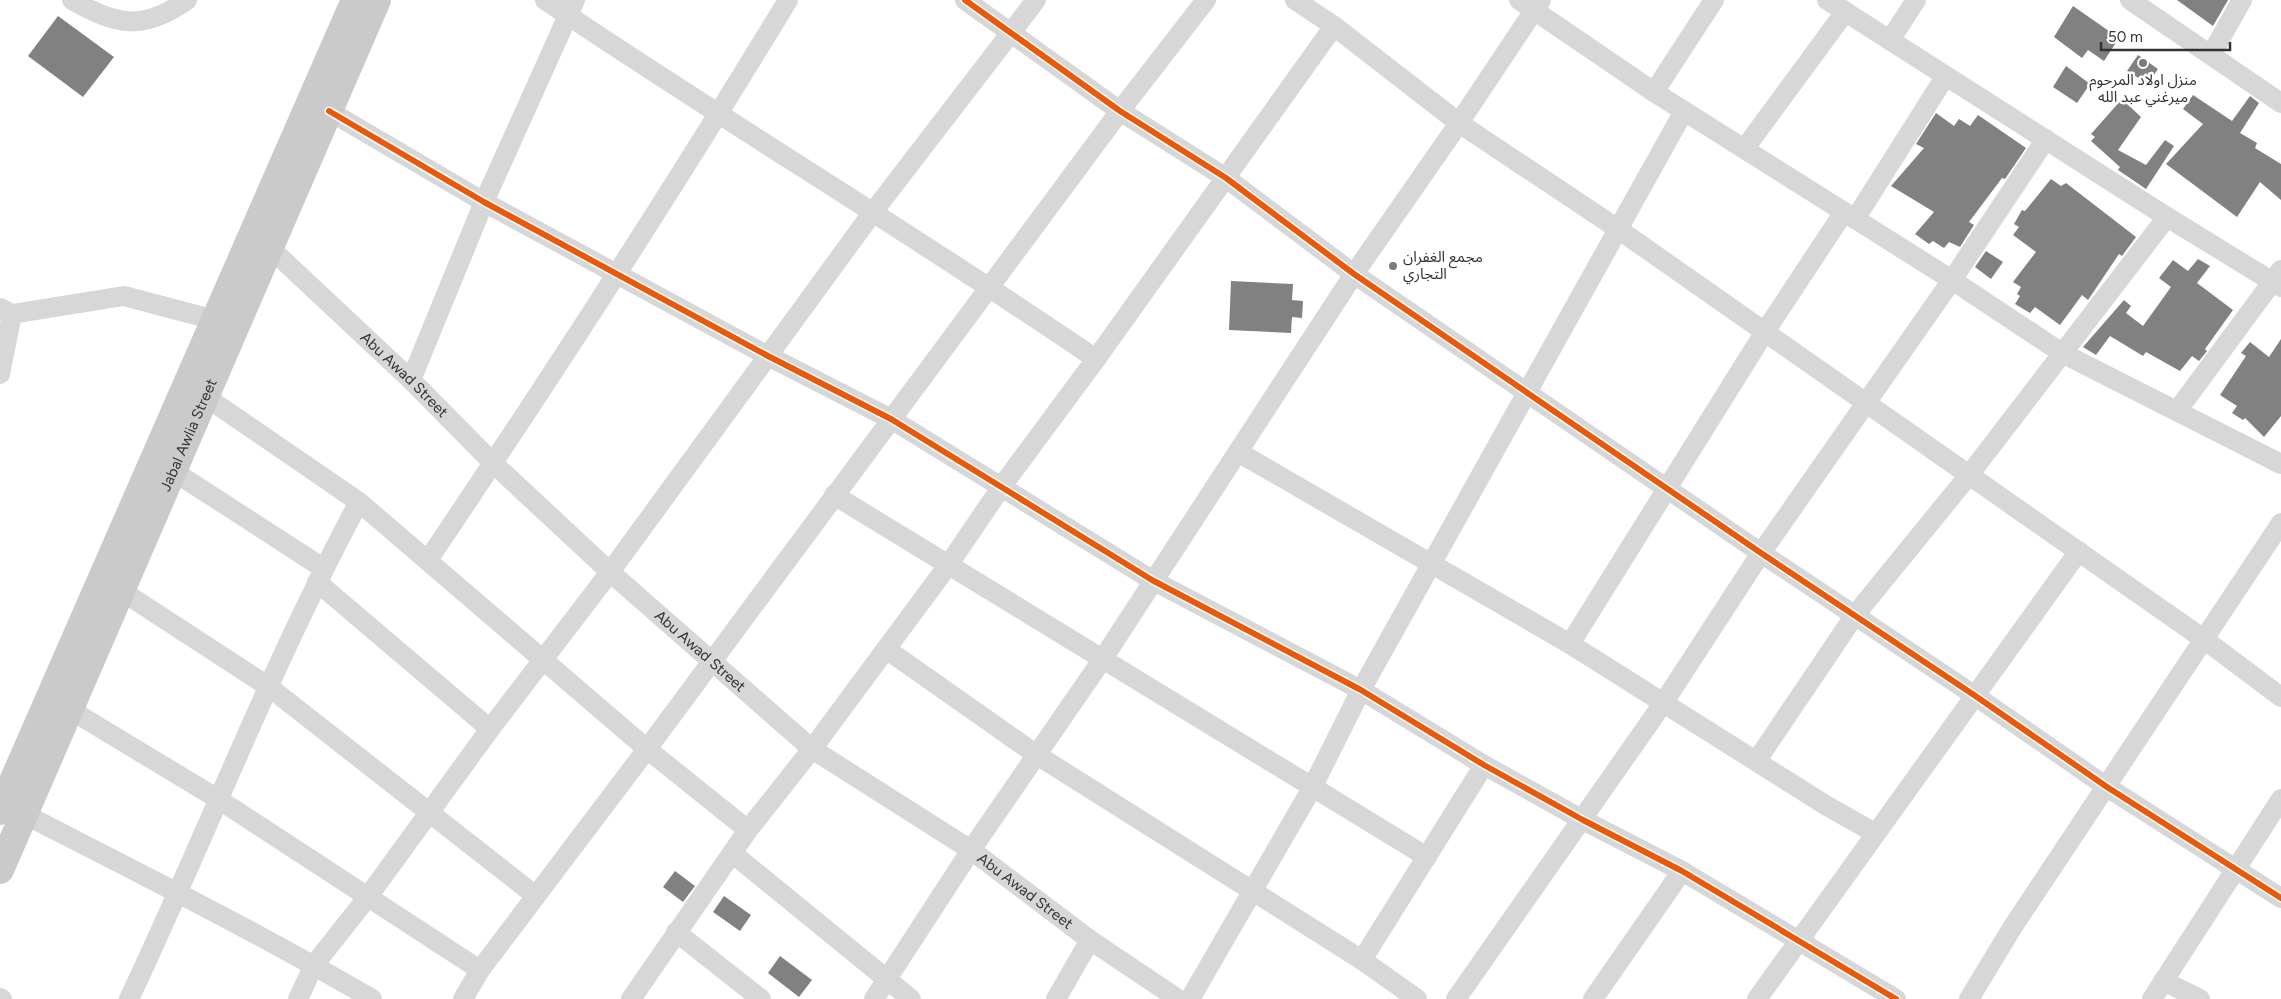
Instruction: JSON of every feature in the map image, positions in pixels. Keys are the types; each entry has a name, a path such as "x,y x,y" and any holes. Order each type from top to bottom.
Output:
{"main road":[{"name":"Jabal Awlia Street","path":"0,870 12,812 215,320 355,0"},
{"name":"Jabal Awlia Street","path":"12,812 69,708 206,397 377,0"}],"street":[{"path":"72,0 91,12 127,22 150,21 173,10 187,0"},
{"path":"545,0 571,8 719,114 990,287 1096,359"},
{"path":"428,560 618,274 788,0"},
{"path":"965,0 1120,110 1226,178 1354,274 1761,553 2107,786 2281,898"},
{"path":"298,999 314,965 367,898 490,729 610,572 873,212 1036,0"},
{"path":"463,999 480,970 712,661 1120,110 1206,0"},
{"path":"1295,0 1334,26 1459,123 1618,230 2078,551 2205,640 2281,697"},
{"path":"1654,92 1714,0"},
{"path":"1827,0 2167,217 2278,280 2178,411"},
{"path":"1890,40 1916,0"},
{"path":"2130,0 2281,103"},
{"path":"2211,55 2242,0"},
{"path":"874,999 971,850 1102,660 1152,580 1354,274 1459,123 1531,4 1654,92 1952,280 2062,353 2281,464"},
{"path":"411,380 484,202 571,8"},
{"path":"1745,148 1845,12"},
{"path":"631,999 748,830 812,749 948,564 1002,486 1096,359 1334,26"},
{"path":"1570,644 1764,333 1945,77"},
{"path":"329,111 484,202 768,356 891,419 1152,580 1361,690 1484,765 1583,820 1682,871 1896,999"},
{"path":"1190,999 1312,788 1361,690 1526,391 1684,111"},
{"path":"1456,999 1664,702 1761,553 1952,280 2046,139"},
{"path":"1757,760 1855,615 1969,475 2167,217"},
{"name":"Abu Awad Street","path":"269,248 411,380 493,463 610,572 812,749 971,850 1090,940 1178,999"},
{"path":"0,374 6,311 124,296 215,320"},
{"path":"206,397 359,502 543,661 748,830"},
{"path":"1238,452 1570,644 1757,760 1827,806 1875,833"},
{"path":"172,471 320,575 490,729"},
{"path":"834,496 1427,857"},
{"path":"129,999 179,893 218,799 320,575 359,502"},
{"path":"1969,999 2012,928 2281,523"},
{"path":"1757,999 2078,551"},
{"path":"120,590 269,687 536,896"},
{"path":"886,649 1037,755 1362,960 1417,999"},
{"path":"69,708 218,799 480,970"},
{"path":"1362,960 1484,765"},
{"path":"2152,999 2281,798"},
{"path":"12,812 179,893 314,965 372,999"},
{"path":"732,853 911,999"},
{"path":"1592,999 1682,871"},
{"path":"676,932 761,999"},
{"path":"1056,999 1090,940"},
{"path":"2164,981 2200,999"}],"building":[{"path":"2177,0 2228,0 2213,26"},
{"path":"2073,6 2119,38 2104,61 2088,50 2082,58 2054,37"},
{"path":"58,16 114,57 83,97 28,56"},
{"path":"2138,55 2158,69 2148,84 2127,71"},
{"path":"2066,66 2090,84 2077,103 2053,87"},
{"path":"2193,95 2232,121 2250,96 2259,103 2240,133 2257,143 2255,148 2281,164 2281,200 2260,182 2237,217 2166,164 2203,124 2183,109"},
{"path":"2122,99 2141,117 2118,150 2146,165 2165,140 2174,146 2146,189 2118,170 2120,167 2091,141 2095,137 2091,134"},
{"path":"1936,113 1954,126 1959,119 1970,126 1978,115 2026,148 2005,179 2002,178 1969,222 1974,225 1960,247 1949,242 1944,248 1933,241 1929,244 1915,234 1934,212 1891,186 1924,148 1916,144"},
{"path":"2051,179 2061,186 2066,183 2136,237 2122,256 2119,254 2088,300 2082,295 2060,325 2035,307 2030,313 2015,304 2020,296 2017,294 2021,287 2013,282 2036,252 2013,235 2019,227 2014,224 2022,210 2025,211"},
{"path":"1986,251 2003,262 1991,279 1975,267"},
{"path":"2198,259 2210,266 2197,283 2233,310 2205,349 2207,351 2199,361 2192,356 2180,371 2146,352 2143,356 2110,336 2096,355 2083,347 2124,300 2131,306 2126,313 2143,326 2171,287 2159,278 2173,260 2188,271"},
{"path":"1231,281 1293,284 1292,300 1303,301 1302,318 1292,317 1291,333 1229,330"},
{"path":"2281,339 2281,416 2264,437 2245,418 2243,420 2232,413 2237,406 2220,395 2246,356 2241,353 2250,342 2269,357"},
{"path":"675,871 695,886 683,902 663,887"},
{"path":"724,896 751,915 740,931 713,912"},
{"path":"780,956 812,980 799,997 768,973"}],"cycle path":[{"path":"965,0 1120,111 1226,178 1354,274 1761,553 1974,695 2107,787 2281,898"},
{"path":"329,111 484,202 768,356 891,419 1152,580 1361,690 1484,765 1583,820 1682,871 1896,999"}],"place":[{"name":"منزل اولاد المرحوم ميرغني عبد الله","path":"2143,63"},
{"name":"مجمع الغفران التجاري","path":"1393,266"}]}
